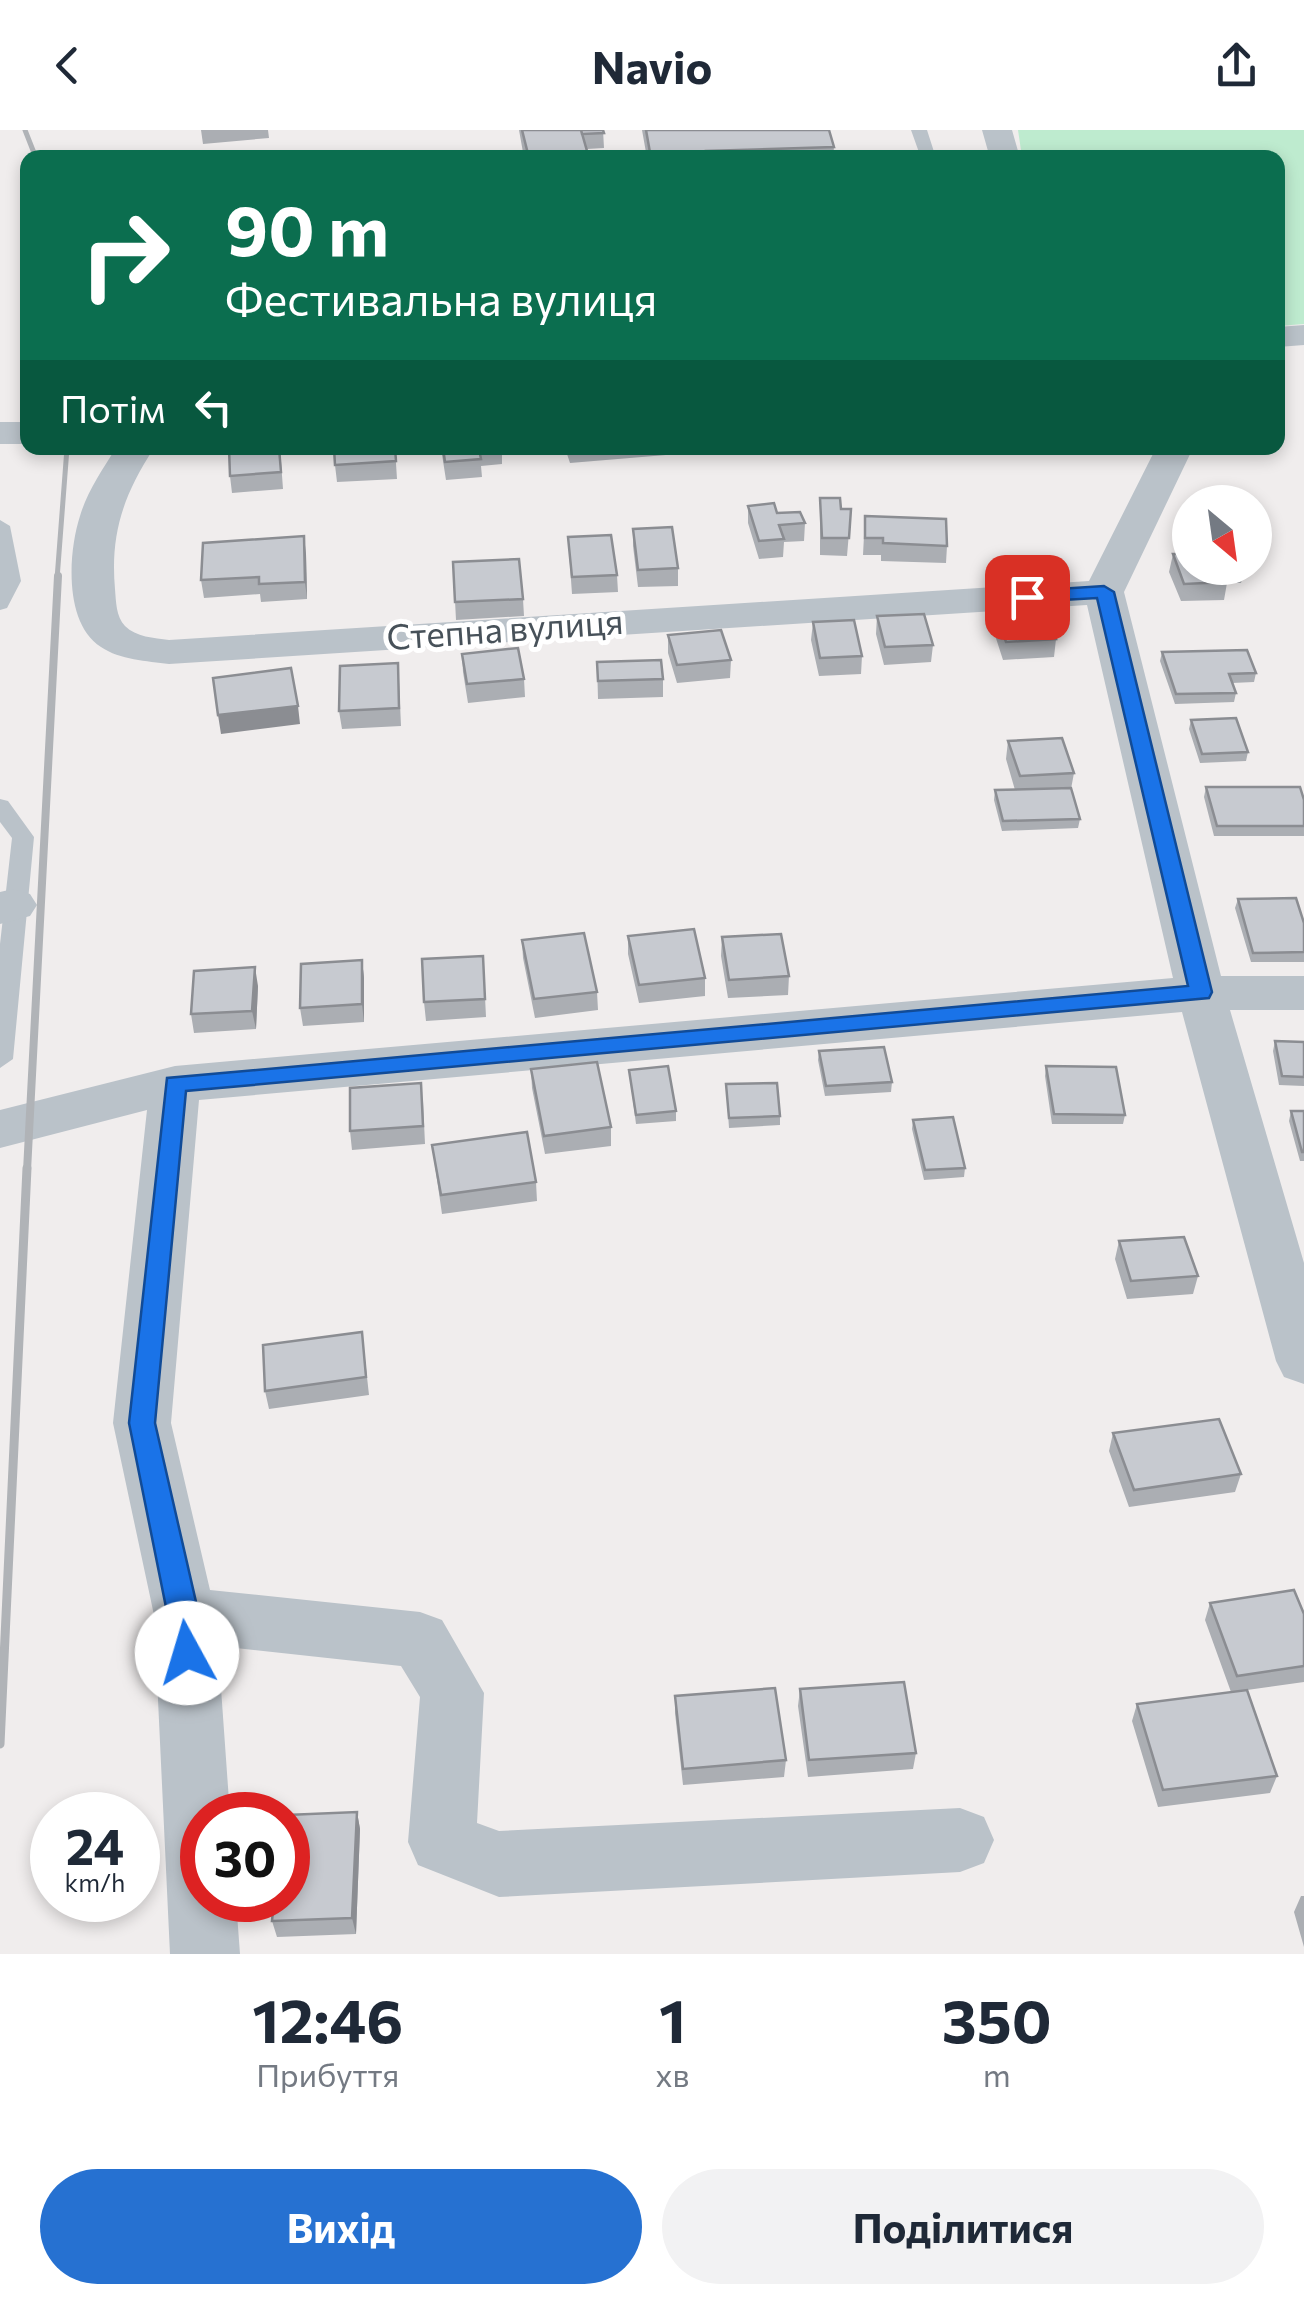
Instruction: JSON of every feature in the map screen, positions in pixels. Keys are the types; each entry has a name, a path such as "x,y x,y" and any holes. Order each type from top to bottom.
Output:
{"street":[{"name":"Степна вулиця","path":"130,455 106,492 90,548 96,608 105,630 129,645 169,652 1104,592"},
{"path":"1171,455 1104,592 1201,992 1304,1362"},
{"path":"0,1129 175,1084 1201,992 1304,993"},
{"path":"175,1084 142,1423 185,1615 204,1954"},
{"path":"185,1615 420,1640 452,1693 442,1842 498,1864 960,1840"}],"lane":[{"path":"0,526 11,581 0,604"},
{"path":"0,806 22,837 6,907 0,1058"}],"green space":[{"path":"1018,130 1304,130 1304,324 1285,325 1285,150 1021,150"}],"building":[{"path":"522,130 581,130 587,150 527,150"},
{"path":"581,130 603,130 604,133 582,134"},
{"path":"646,130 829,130 834,147 738,150 650,150"},
{"path":"229,455 280,455 281,472 230,476"},
{"path":"334,455 396,455 396,461 335,465"},
{"path":"444,455 480,455 481,459 445,462"},
{"path":"820,498 840,498 841,509 851,509 849,538 822,538"},
{"path":"774,503 777,513 800,512 805,523 779,525 784,539 759,541 748,506"},
{"path":"865,516 946,519 947,546 883,543 883,538 865,538"},
{"path":"672,527 678,568 638,570 633,529"},
{"path":"611,535 617,575 572,577 568,537"},
{"path":"304,536 305,582 259,584 259,577 201,580 203,543"},
{"path":"519,559 523,599 455,602 453,562"},
{"path":"1046,609 1056,639 1006,642 995,611"},
{"path":"924,614 933,645 885,647 877,616"},
{"path":"854,620 862,656 820,658 813,622"},
{"path":"721,630 731,660 677,665 668,635"},
{"path":"518,648 524,679 467,684 462,654"},
{"path":"1247,650 1256,673 1229,674 1236,693 1176,694 1162,652"},
{"path":"661,660 663,679 598,681 597,662"},
{"path":"398,663 399,708 339,711 340,666"},
{"path":"291,668 298,706 218,715 213,678"},
{"path":"1236,718 1248,752 1202,754 1191,720"},
{"path":"1062,738 1074,773 1020,776 1008,741"},
{"path":"1206,787 1300,787 1304,826 1217,826"},
{"path":"1071,788 1080,819 1003,821 995,790"},
{"path":"1296,898 1304,923 1304,952 1253,953 1238,899"},
{"path":"694,929 705,978 639,985 628,936"},
{"path":"584,933 597,992 534,999 522,940"},
{"path":"781,934 789,976 729,980 722,937"},
{"path":"483,956 485,999 424,1002 422,959"},
{"path":"362,960 362,1004 300,1008 301,964"},
{"path":"255,967 252,1011 191,1014 194,971"},
{"path":"1275,1041 1304,1042 1304,1077 1282,1076"},
{"path":"884,1047 892,1082 826,1086 819,1051"},
{"path":"597,1062 611,1127 544,1136 531,1069"},
{"path":"668,1066 676,1111 636,1115 629,1070"},
{"path":"1046,1066 1116,1067 1125,1115 1054,1114"},
{"path":"421,1083 423,1126 350,1131 350,1088"},
{"path":"777,1083 780,1116 729,1118 726,1084"},
{"path":"1291,1111 1304,1111 1304,1152 1302,1152"},
{"path":"953,1117 965,1168 925,1170 913,1120"},
{"path":"527,1132 536,1182 441,1195 432,1145"},
{"path":"1184,1237 1198,1276 1131,1281 1119,1241"},
{"path":"362,1332 366,1377 265,1391 263,1345"},
{"path":"1219,1419 1241,1474 1134,1490 1113,1433"},
{"path":"1294,1590 1304,1614 1304,1666 1237,1676 1210,1603"},
{"path":"904,1682 916,1753 809,1760 800,1689"},
{"path":"775,1688 786,1760 683,1769 675,1696"},
{"path":"1247,1690 1277,1776 1163,1790 1137,1704"},
{"path":"357,1812 352,1918 310,1920 310,1814"}],"railway":[{"path":"25,130 33,150"},
{"path":"57,579 66,455"},
{"path":"27,1171 58,576"},
{"path":"0,1744 27,1168"}],"route":[{"path":"187,1653 185,1615 142,1423 175,1084 1201,992 1104,592 1027,597"}]}
